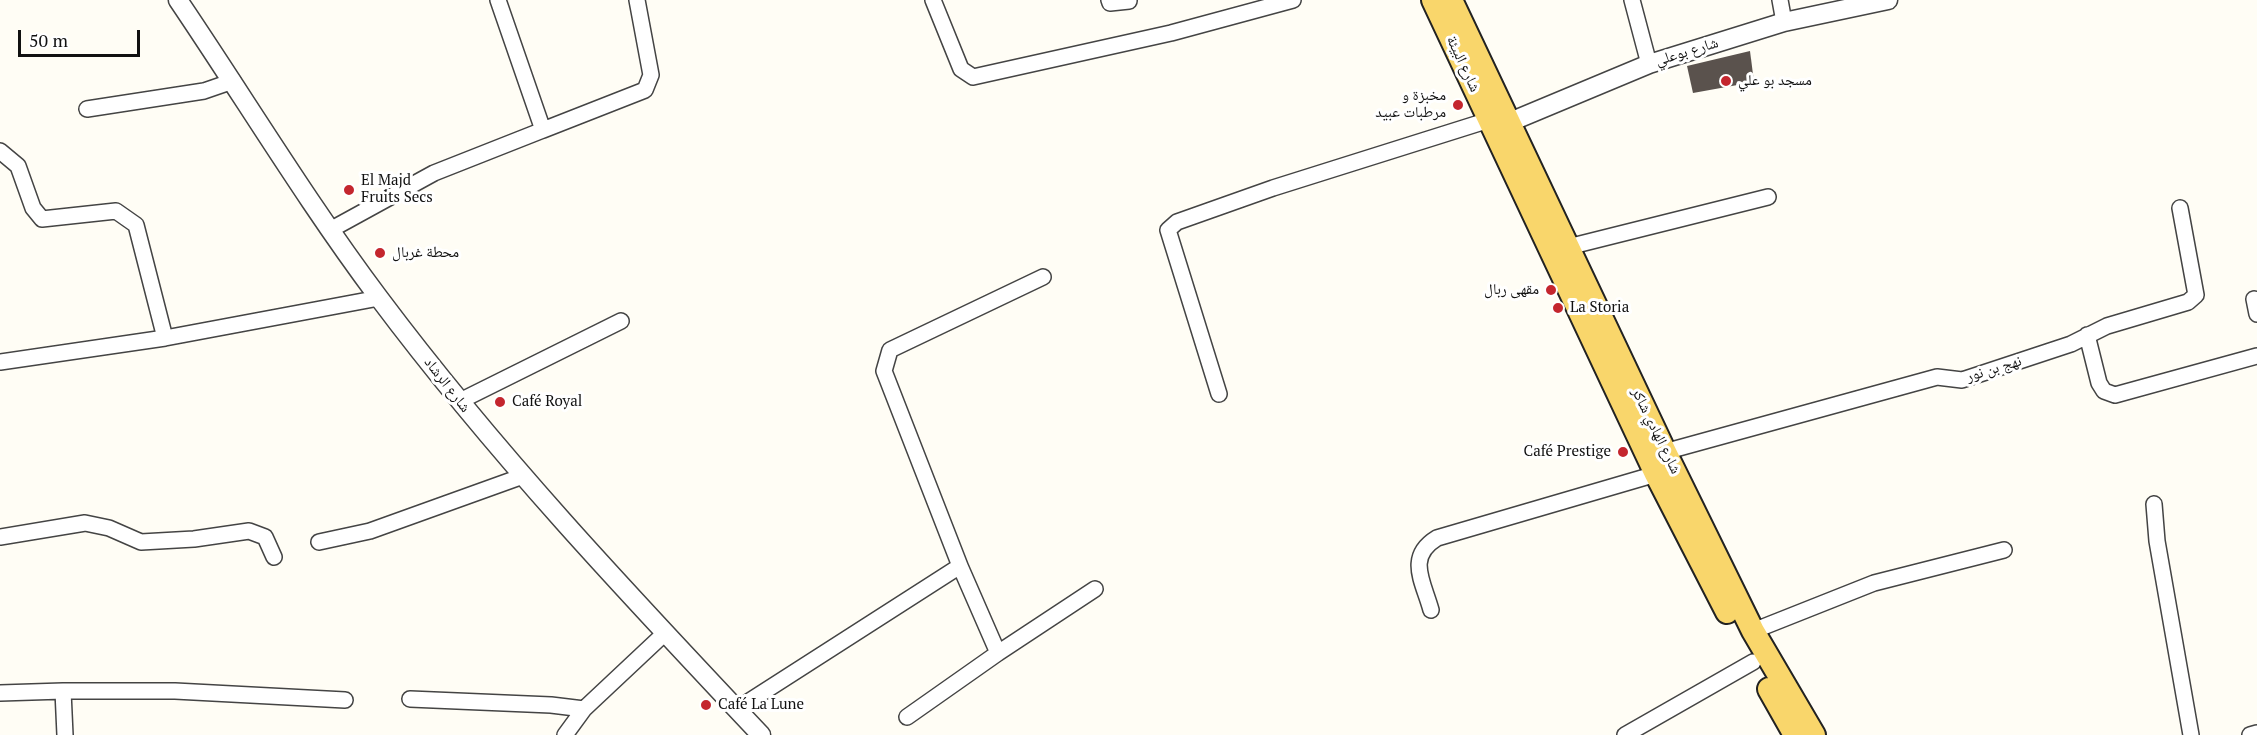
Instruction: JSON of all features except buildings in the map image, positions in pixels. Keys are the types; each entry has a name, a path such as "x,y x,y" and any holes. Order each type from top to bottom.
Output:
{"main road":[{"name":"شارع البيئة","path":"1433,0 1497,123"},
{"name":"شارع البيئة","path":"1451,0 1497,123"},
{"name":"شارع الهادي شاكر","path":"1497,123 1568,247 1656,461 1753,631 1760,659 1814,735"},
{"name":"شارع الهادي شاكر","path":"1497,123 1656,461 1760,659 1796,735"}],"street":[{"name":"شارع الرشاد","path":"178,0 330,230 379,298 460,401 523,476 761,735"},
{"path":"498,0 543,129"},
{"path":"330,230 434,173 645,90 651,75 637,0"},
{"path":"933,0 961,69 973,77 1171,33 1293,0"},
{"path":"1109,0 1110,3 1129,1"},
{"path":"1632,0 1649,64"},
{"path":"1780,0 1784,22"},
{"name":"شارع بوعلي","path":"1497,123 1649,64 1784,22 1886,0"},
{"path":"87,109 204,91 232,81"},
{"path":"1219,394 1168,230 1177,222 1273,188 1497,123"},
{"path":"0,151 18,166 33,208 42,219 116,211 136,225 165,338"},
{"path":"1568,247 1768,197"},
{"name":"نهج بن نور","path":"1431,610 1419,566 1420,554 1424,547 1437,538 1656,461 1937,377 1962,380 2071,344 2107,326 2188,302 2196,295 2180,208"},
{"path":"998,653 960,566 884,371 890,350 1043,277"},
{"path":"0,362 165,338 379,298"},
{"path":"460,401 621,321"},
{"path":"2087,335 2099,383 2104,391 2115,395 2257,356"},
{"path":"319,542 370,531 523,476"},
{"path":"2154,504 2159,552 2191,735"},
{"path":"0,537 86,522 109,528 141,542 194,539 249,531 265,537 274,557"},
{"path":"1753,631 1874,583 2004,550"},
{"path":"737,709 960,566"},
{"path":"907,717 1095,589"},
{"path":"565,735 584,710 665,633"},
{"path":"1625,735 1760,659"},
{"path":"63,691 65,735"},
{"path":"0,693 175,691 345,700"},
{"path":"410,699 551,705 584,710"},
{"path":"2250,735 2257,733"}],"place":[{"name":"مسجد بو علي","path":"1726,81"},
{"name":"مخبزة و مرطبات عبيد","path":"1458,105"},
{"name":"El Majd Fruits Secs","path":"349,190"},
{"name":"محطة غربال","path":"380,253"},
{"name":"مقهى ربال","path":"1551,290"},
{"name":"La Storia","path":"1558,308"},
{"name":"Café Royal","path":"500,402"},
{"name":"Café Prestige","path":"1623,452"},
{"name":"Café La Lune","path":"706,705"}]}
